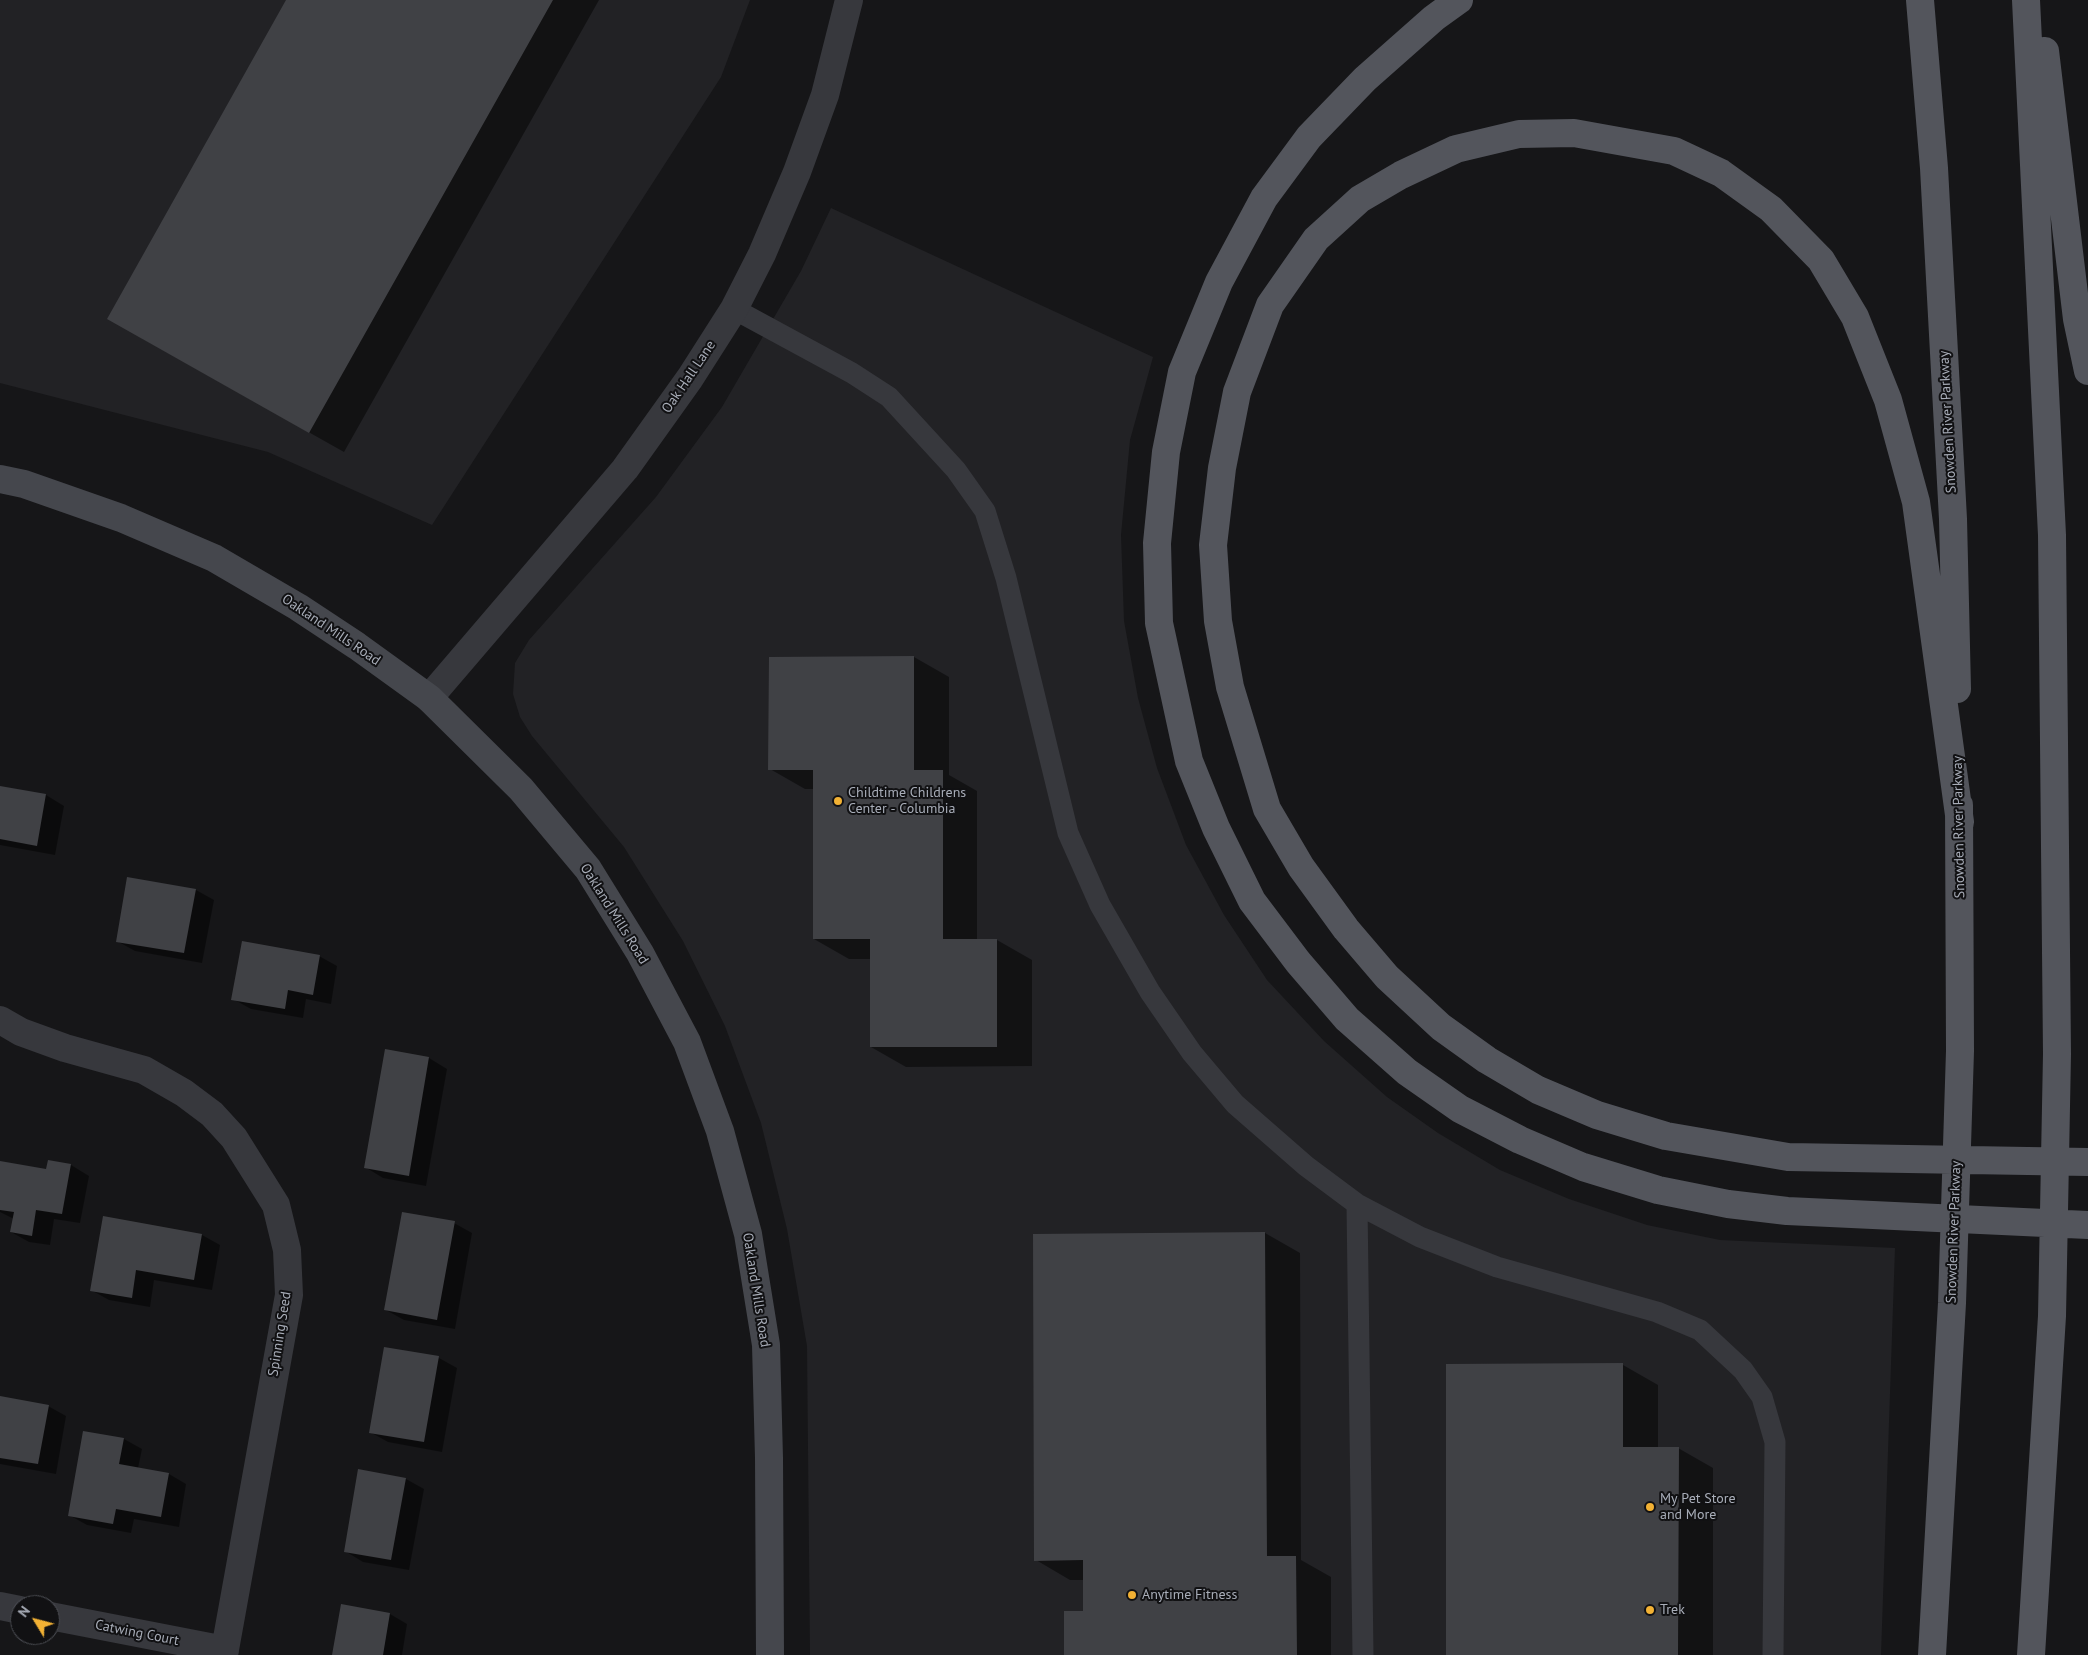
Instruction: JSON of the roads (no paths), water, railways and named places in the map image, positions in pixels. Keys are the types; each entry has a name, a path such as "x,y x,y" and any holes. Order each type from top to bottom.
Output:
{"main road":[{"path":"1459,0 1434,18 1365,79 1309,137 1264,198 1218,282 1182,372 1166,452 1157,543 1158,623 1189,761 1216,828 1252,901 1298,962 1347,1019 1407,1072 1460,1109 1520,1140 1582,1167 1658,1190 1728,1204 1787,1211 2088,1225"},
{"name":"Snowden River Parkway","path":"1920,0 1934,168 1953,519 1960,822 1960,1051 1952,1303 1932,1655"},
{"path":"2026,0 2052,535 2057,1054 2052,1316 2031,1655"},
{"path":"2039,0 2077,319 2088,372"},
{"path":"1960,822 1916,502 1888,400 1855,317 1821,260 1771,209 1721,173 1674,151 1574,133 1519,134 1456,149 1401,174 1360,200 1316,240 1270,305 1237,392 1222,468 1213,545 1218,621 1230,687 1267,809 1301,867 1346,930 1387,976 1441,1027 1487,1060 1538,1090 1597,1115 1666,1136 1788,1157 2088,1162"}],"street":[{"name":"Oak Hall Lane","path":"429,698 625,469 690,378 734,309 762,254 797,172 825,95 849,0"},
{"name":"Oakland Mills Road","path":"0,479 24,484 121,518 214,558 298,607 429,698 522,789 588,869 640,953 687,1042 720,1131 748,1234 766,1345 769,1458 770,1655"},
{"name":"Spinning Seed","path":"0,1020 21,1032 65,1048 144,1070 184,1093 212,1114 234,1138 276,1206 287,1250 289,1295 224,1652"},
{"name":"Catwing Court","path":"60,1618 224,1652"}],"lane":[{"path":"734,309 852,373 890,397 956,470 980,505 1006,578 1068,833 1100,905 1150,992 1192,1053 1235,1104 1306,1166 1357,1204 1420,1237 1497,1267 1657,1312 1700,1330 1743,1370 1762,1397 1775,1442 1772,1655"},
{"path":"1357,1204 1363,1655"}],"place":[{"name":"Childtime Childrens Center - Columbia","path":"838,801"},
{"name":"My Pet Store and More","path":"1650,1507"},
{"name":"Anytime Fitness","path":"1132,1595"},
{"name":"Trek","path":"1650,1610"}]}
